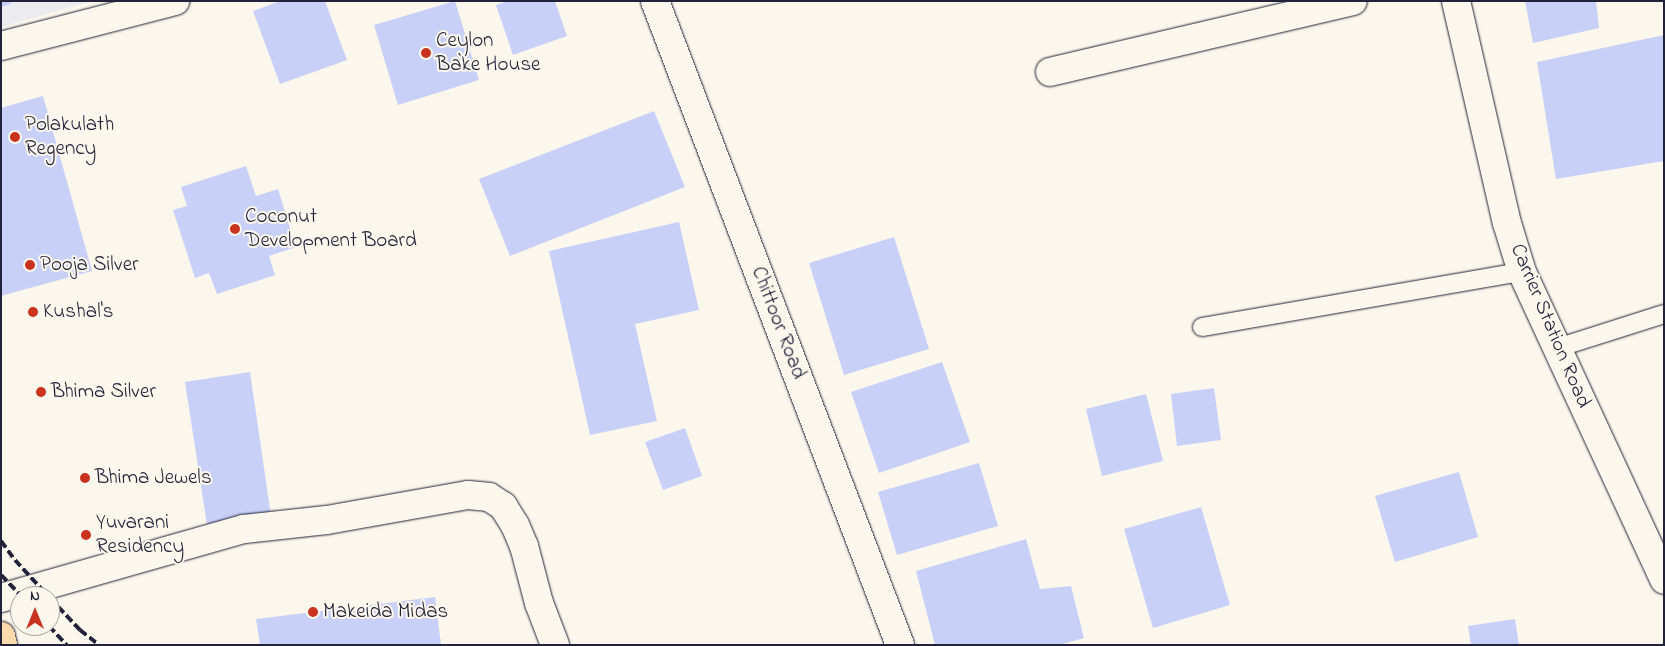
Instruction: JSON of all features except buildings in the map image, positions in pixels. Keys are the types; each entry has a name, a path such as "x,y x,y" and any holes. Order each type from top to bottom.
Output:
{"main road":[{"path":"1,636 3,645"}],"street":[{"path":"1,46 175,1"},
{"name":"Chittoor Road","path":"656,1 900,645"},
{"path":"1050,72 1353,1"},
{"name":"Carrier Station Road","path":"1456,1 1507,223 1522,272 1664,580"},
{"path":"1,598 244,529 327,520 468,495 489,498 503,506 515,525 524,546 539,603 555,645"}],"lane":[{"path":"1202,327 1522,272"},
{"path":"1557,348 1664,314"}],"shaded area":[{"path":"1,1 93,1 1,27"}],"railway":[{"path":"1,541 15,560 39,586"},
{"path":"1,575 11,586"},
{"path":"60,609 80,630 99,645"},
{"path":"58,636 67,645"}],"place":[{"name":"Ceylon Bake House","path":"426,53"},
{"name":"Polakulath Regency","path":"15,137"},
{"name":"Coconut Development Board","path":"235,229"},
{"name":"Pooja Silver","path":"30,265"},
{"name":"Kushal's","path":"33,312"},
{"name":"Bhima Silver","path":"41,392"},
{"name":"Bhima Jewels","path":"85,478"},
{"name":"Yuvarani Residency","path":"86,535"},
{"name":"Makeida Midas","path":"313,612"}]}
